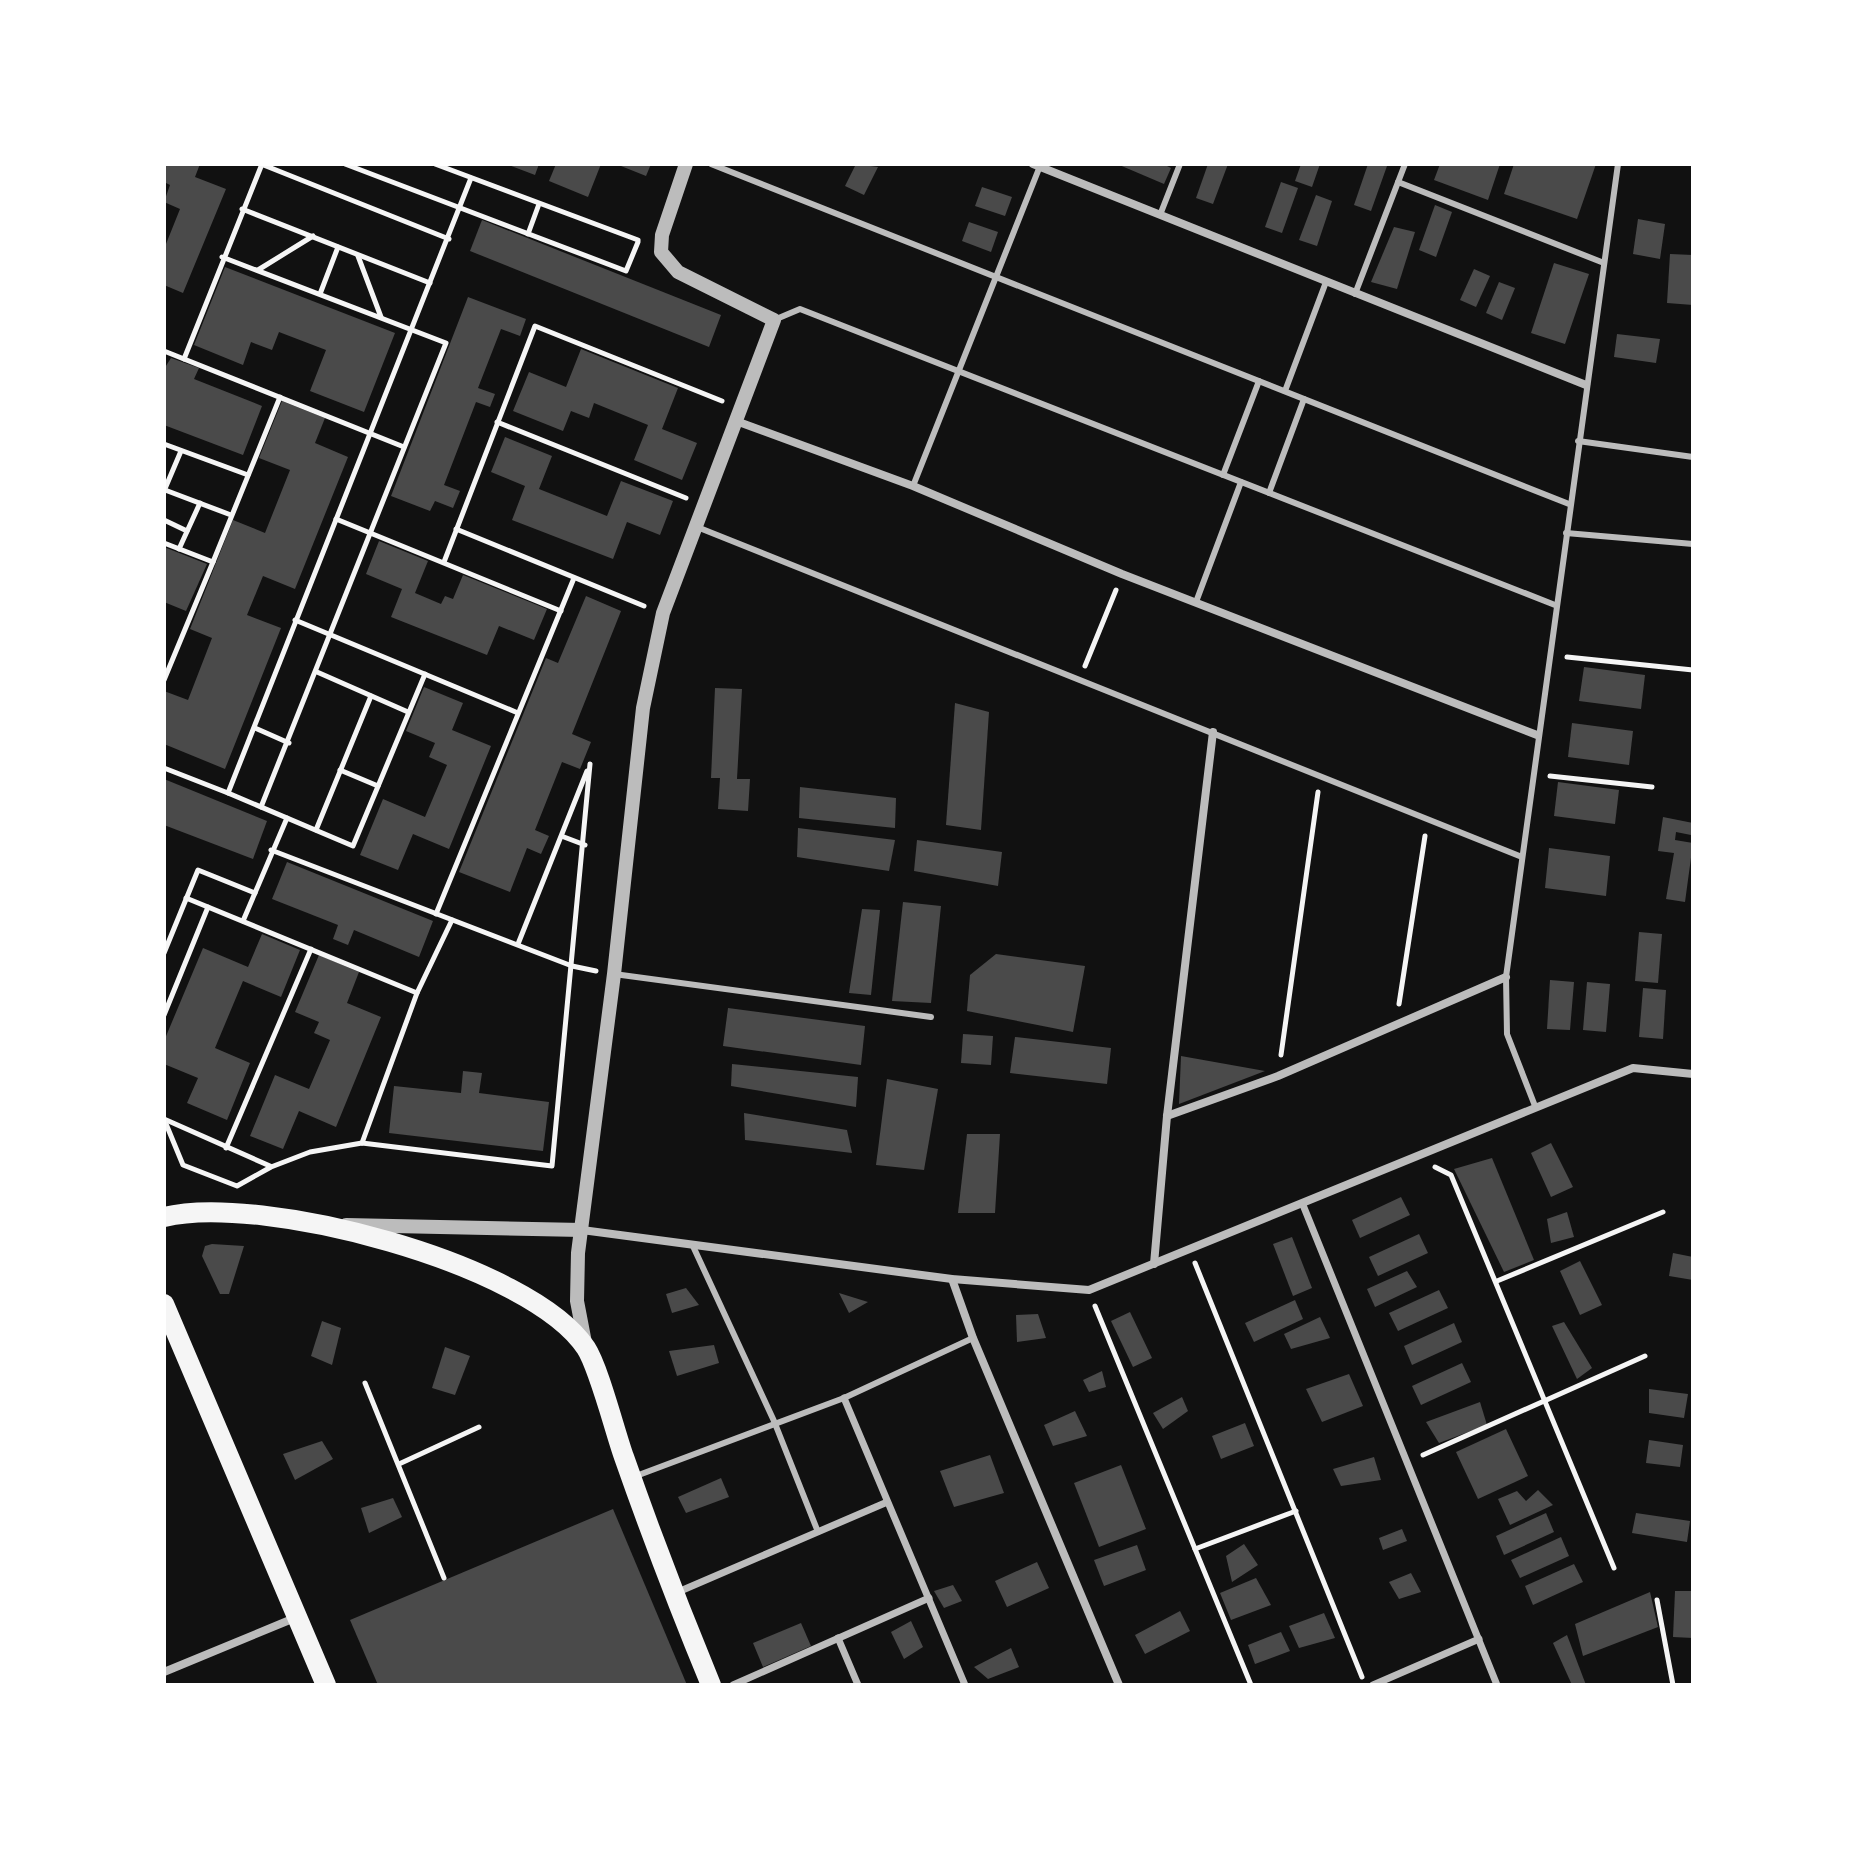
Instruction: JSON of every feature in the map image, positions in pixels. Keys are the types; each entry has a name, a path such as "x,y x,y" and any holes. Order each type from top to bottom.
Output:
{"main road":[{"path":"164,1217 210,1211 330,1224 456,1264 505,1285 544,1308 586,1348 674,1594 711,1685"},
{"path":"164,1304 326,1685"}],"street":[{"path":"586,1348 577,1301 582,1230 643,708 663,613 774,320 678,272 661,252 662,235 686,164"},
{"path":"1038,165 1586,385"},
{"path":"739,415 1122,574 1537,735"},
{"path":"1154,1264 1167,1116 1213,732"},
{"path":"1167,1116 1278,1076 1506,977"},
{"path":"330,1224 582,1230 952,1279 1089,1290 1633,1068 1693,1074"},
{"path":"1303,1205 1497,1685"},
{"path":"952,1279 973,1338 1119,1685"},
{"path":"844,1398 885,1503 965,1685"},
{"path":"674,1594 885,1503"},
{"path":"733,1685 929,1598"},
{"path":"164,1672 298,1617"},
{"path":"838,1638 858,1685"},
{"path":"1373,1685 1479,1639"}],"lane":[{"path":"711,164 1569,504"},
{"path":"1160,215 1180,164"},
{"path":"1355,294 1405,164"},
{"path":"1535,1106 1507,1034 1506,977 1618,164"},
{"path":"913,486 1038,165"},
{"path":"1398,182 1604,263"},
{"path":"1285,391 1326,282"},
{"path":"774,320 800,309 1555,605"},
{"path":"1223,475 1259,381"},
{"path":"1269,493 1304,399"},
{"path":"1578,441 1693,457"},
{"path":"1196,602 1241,482"},
{"path":"694,526 1522,857"},
{"path":"1566,533 1693,544"},
{"path":"614,974 931,1017"},
{"path":"692,1244 774,1421 818,1532"},
{"path":"631,1478 774,1421 844,1398 973,1338"}],"path":[{"path":"184,359 261,164 449,239"},
{"path":"345,164 626,271 644,228"},
{"path":"436,164 638,242"},
{"path":"228,793 471,178"},
{"path":"528,234 539,204"},
{"path":"242,209 430,283"},
{"path":"257,270 313,236"},
{"path":"320,294 338,247"},
{"path":"358,254 381,318"},
{"path":"222,257 446,343 261,807"},
{"path":"444,562 535,326 739,415"},
{"path":"164,351 404,447"},
{"path":"164,680 280,397"},
{"path":"497,422 703,504"},
{"path":"164,444 248,475"},
{"path":"181,451 164,490 231,515"},
{"path":"179,549 200,503"},
{"path":"336,519 561,611"},
{"path":"164,520 187,531"},
{"path":"456,529 663,613"},
{"path":"164,543 213,562"},
{"path":"1080,679 1122,574"},
{"path":"436,914 574,578"},
{"path":"295,620 518,713"},
{"path":"1548,655 1693,670"},
{"path":"317,672 408,712"},
{"path":"164,768 353,846 425,674"},
{"path":"316,830 371,696"},
{"path":"255,728 289,743"},
{"path":"164,1119 183,1165 237,1186 271,1167 310,1152 362,1143 552,1166 585,845 590,764 564,837 518,944"},
{"path":"340,770 378,786"},
{"path":"1533,774 1652,787"},
{"path":"1278,1076 1321,775"},
{"path":"243,921 287,818"},
{"path":"1396,1025 1411,912 1428,820"},
{"path":"564,837 585,845"},
{"path":"271,850 572,966 614,974"},
{"path":"164,953 198,870 255,893"},
{"path":"186,898 417,993"},
{"path":"164,1015 208,907"},
{"path":"362,1143 417,993 452,920"},
{"path":"226,1148 311,949"},
{"path":"164,1119 271,1167"},
{"path":"1413,1156 1451,1175 1614,1568"},
{"path":"1497,1281 1663,1212"},
{"path":"1189,1250 1365,1685"},
{"path":"1089,1290 1251,1685"},
{"path":"1407,1462 1645,1356"},
{"path":"365,1383 444,1578"},
{"path":"399,1464 479,1427"},
{"path":"1195,1549 1296,1511"},
{"path":"1657,1600 1673,1685"}],"building":[{"path":"164,164 200,164 195,177 226,189 183,293 164,285 164,249 180,209 164,202 170,185 164,182"},
{"path":"506,164 539,164 535,175"},
{"path":"556,164 601,164 588,197 549,181"},
{"path":"616,164 651,164 646,176"},
{"path":"856,164 878,167 864,195 845,186"},
{"path":"1117,164 1163,164 1171,168 1164,184"},
{"path":"1208,164 1228,164 1213,204 1196,198"},
{"path":"1301,164 1320,164 1312,187 1295,181"},
{"path":"1368,164 1387,166 1371,211 1354,205"},
{"path":"1440,164 1500,164 1488,200 1434,180"},
{"path":"1514,164 1596,164 1577,219 1504,194"},
{"path":"1281,182 1298,188 1282,233 1265,227"},
{"path":"982,187 1012,197 1005,216 975,206"},
{"path":"1316,195 1332,201 1317,246 1299,240"},
{"path":"1435,205 1452,212 1436,257 1419,250"},
{"path":"1638,219 1665,224 1660,259 1633,254"},
{"path":"482,220 721,315 709,347 470,251"},
{"path":"969,222 998,232 991,252 962,241"},
{"path":"1394,227 1415,232 1397,289 1371,282"},
{"path":"1670,254 1693,255 1693,305 1667,303"},
{"path":"1554,263 1589,274 1565,344 1531,333"},
{"path":"225,267 395,333 364,412 310,391 326,350 279,332 272,350 251,342 243,365 194,345"},
{"path":"1474,269 1490,276 1476,307 1460,300"},
{"path":"1499,282 1515,288 1502,320 1486,313"},
{"path":"468,297 526,319 520,336 501,329 478,388 495,394 490,407 476,402 444,485 460,491 453,508 435,501 430,511 391,496"},
{"path":"1617,334 1660,339 1656,363 1614,357"},
{"path":"581,349 678,388 662,429 697,443 682,480 634,460 648,425 594,403 589,418 571,411 563,431 513,411 529,372 566,387"},
{"path":"171,358 199,368 194,379 262,406 243,455 164,425 164,369"},
{"path":"282,401 325,418 315,443 348,457 295,589 263,576 247,615 281,628 225,769 164,744 164,691 188,700 212,638 190,629 233,520 265,533 290,470 259,458"},
{"path":"505,437 552,456 539,489 607,516 621,481 673,501 660,535 627,522 613,559 512,520 525,486 491,472"},
{"path":"379,541 428,561 415,593 441,604 445,596 453,599 463,575 547,609 534,640 499,626 487,655 391,617 402,589 366,574"},
{"path":"164,547 207,564 186,611 164,602"},
{"path":"586,596 621,611 572,734 591,742 580,769 562,762 535,830 549,836 541,854 527,848 510,892 459,872 546,658 558,663"},
{"path":"1584,667 1645,675 1641,709 1579,701"},
{"path":"424,687 463,703 452,730 491,746 449,849 413,834 398,870 360,855 383,799 425,817 447,765 429,757 435,743 406,731"},
{"path":"715,688 742,689 737,779 750,779 748,811 718,809 720,778 711,778"},
{"path":"955,703 989,712 981,830 946,825"},
{"path":"1572,723 1633,731 1629,765 1568,757"},
{"path":"164,779 267,821 253,859 164,825"},
{"path":"1558,782 1619,790 1615,824 1554,816"},
{"path":"800,787 896,798 895,828 799,818"},
{"path":"1663,817 1693,823 1691,835 1676,832 1675,840 1693,843 1685,902 1666,899 1674,853 1658,851"},
{"path":"798,828 895,840 889,871 797,857"},
{"path":"917,840 1002,852 998,886 914,871"},
{"path":"1549,848 1610,856 1606,896 1545,888"},
{"path":"287,862 433,921 419,957 354,930 348,945 333,939 338,925 272,899"},
{"path":"903,902 941,906 931,1003 892,1001"},
{"path":"862,909 880,910 871,995 849,993"},
{"path":"1639,932 1662,934 1658,983 1635,981"},
{"path":"262,934 300,950 281,997 243,981 215,1048 250,1063 227,1120 187,1103 198,1078 164,1064 164,1041 203,948 248,967"},
{"path":"996,954 1085,966 1073,1032 967,1011 970,975"},
{"path":"319,955 359,972 347,1003 381,1017 336,1127 299,1111 283,1149 250,1136 275,1075 309,1089 330,1040 314,1033 319,1022 295,1012"},
{"path":"1550,980 1574,982 1570,1030 1547,1029"},
{"path":"1587,982 1610,984 1606,1032 1583,1030"},
{"path":"1643,988 1666,990 1663,1039 1639,1037"},
{"path":"728,1008 865,1026 861,1065 723,1046"},
{"path":"963,1034 993,1036 991,1065 961,1063"},
{"path":"1015,1037 1111,1048 1107,1084 1010,1073"},
{"path":"1181,1056 1265,1071 1179,1104"},
{"path":"732,1064 858,1077 856,1107 731,1086"},
{"path":"463,1071 482,1073 479,1093 549,1102 543,1151 389,1133 394,1086 461,1093"},
{"path":"887,1079 938,1089 924,1170 876,1165"},
{"path":"744,1113 847,1130 852,1153 745,1140"},
{"path":"967,1134 1000,1134 995,1213 958,1213"},
{"path":"1551,1143 1573,1187 1551,1197 1531,1153"},
{"path":"1492,1158 1534,1260 1504,1272 1454,1169"},
{"path":"1401,1197 1410,1215 1360,1238 1352,1220"},
{"path":"1567,1212 1574,1237 1551,1243 1547,1219"},
{"path":"1419,1234 1428,1253 1378,1276 1369,1257"},
{"path":"1292,1237 1312,1288 1293,1296 1273,1244"},
{"path":"205,1246 244,1246 229,1294 220,1294 202,1256"},
{"path":"1673,1253 1693,1257 1693,1280 1669,1276"},
{"path":"1580,1261 1602,1305 1580,1315 1560,1271"},
{"path":"1407,1271 1417,1287 1375,1307 1367,1289"},
{"path":"686,1288 699,1305 672,1313 666,1294"},
{"path":"1439,1290 1448,1308 1398,1331 1389,1313"},
{"path":"839,1293 868,1302 849,1313"},
{"path":"1295,1300 1303,1319 1254,1342 1245,1323"},
{"path":"1130,1312 1152,1358 1133,1367 1111,1321"},
{"path":"1038,1314 1046,1338 1017,1342 1016,1315"},
{"path":"1320,1317 1330,1338 1291,1349 1284,1334"},
{"path":"322,1321 341,1328 332,1365 311,1356"},
{"path":"1564,1322 1592,1368 1577,1379 1552,1326"},
{"path":"1454,1323 1462,1342 1412,1365 1404,1346"},
{"path":"714,1345 719,1363 677,1376 669,1351"},
{"path":"445,1347 470,1356 455,1395 432,1388"},
{"path":"1462,1363 1471,1382 1421,1405 1412,1386"},
{"path":"1102,1371 1106,1387 1089,1392 1083,1380"},
{"path":"1349,1374 1363,1406 1322,1422 1306,1389"},
{"path":"1649,1389 1688,1394 1684,1418 1649,1413"},
{"path":"1182,1397 1188,1411 1163,1429 1153,1413"},
{"path":"1480,1402 1487,1425 1439,1443 1426,1422"},
{"path":"1075,1411 1087,1436 1053,1446 1044,1425"},
{"path":"1245,1423 1254,1446 1221,1459 1212,1436"},
{"path":"1506,1429 1528,1476 1478,1499 1456,1452"},
{"path":"1649,1440 1683,1445 1680,1467 1646,1463"},
{"path":"322,1441 333,1459 295,1480 283,1454"},
{"path":"990,1455 1004,1493 954,1507 940,1471"},
{"path":"1374,1457 1381,1480 1341,1486 1333,1469"},
{"path":"1121,1465 1146,1529 1099,1547 1074,1483"},
{"path":"721,1478 729,1497 686,1513 678,1497"},
{"path":"1538,1490 1553,1505 1510,1525 1498,1499 1517,1491 1526,1501"},
{"path":"393,1498 402,1517 369,1533 361,1508"},
{"path":"613,1509 687,1685 378,1685 350,1620"},
{"path":"1546,1513 1554,1532 1504,1555 1496,1536"},
{"path":"1636,1513 1690,1521 1687,1542 1632,1533"},
{"path":"1402,1529 1407,1541 1383,1550 1379,1538"},
{"path":"1561,1537 1569,1556 1520,1578 1511,1560"},
{"path":"1244,1544 1258,1565 1232,1582 1226,1556"},
{"path":"1137,1545 1146,1570 1104,1586 1094,1560"},
{"path":"1037,1562 1049,1588 1007,1607 995,1581"},
{"path":"1574,1564 1583,1582 1533,1605 1525,1586"},
{"path":"1411,1573 1421,1592 1399,1599 1389,1582"},
{"path":"1256,1578 1271,1605 1231,1620 1220,1593"},
{"path":"953,1585 962,1601 944,1608 934,1591"},
{"path":"1675,1591 1693,1591 1693,1638 1673,1637"},
{"path":"1650,1592 1658,1627 1583,1656 1575,1624"},
{"path":"1180,1611 1190,1631 1145,1654 1135,1635"},
{"path":"1324,1613 1335,1638 1299,1648 1289,1626"},
{"path":"911,1621 923,1647 904,1659 891,1632"},
{"path":"801,1623 811,1646 763,1667 753,1643"},
{"path":"1281,1632 1290,1651 1255,1664 1248,1645"},
{"path":"1567,1635 1586,1685 1572,1685 1553,1643"},
{"path":"1011,1648 1019,1667 988,1679 974,1667"}]}
